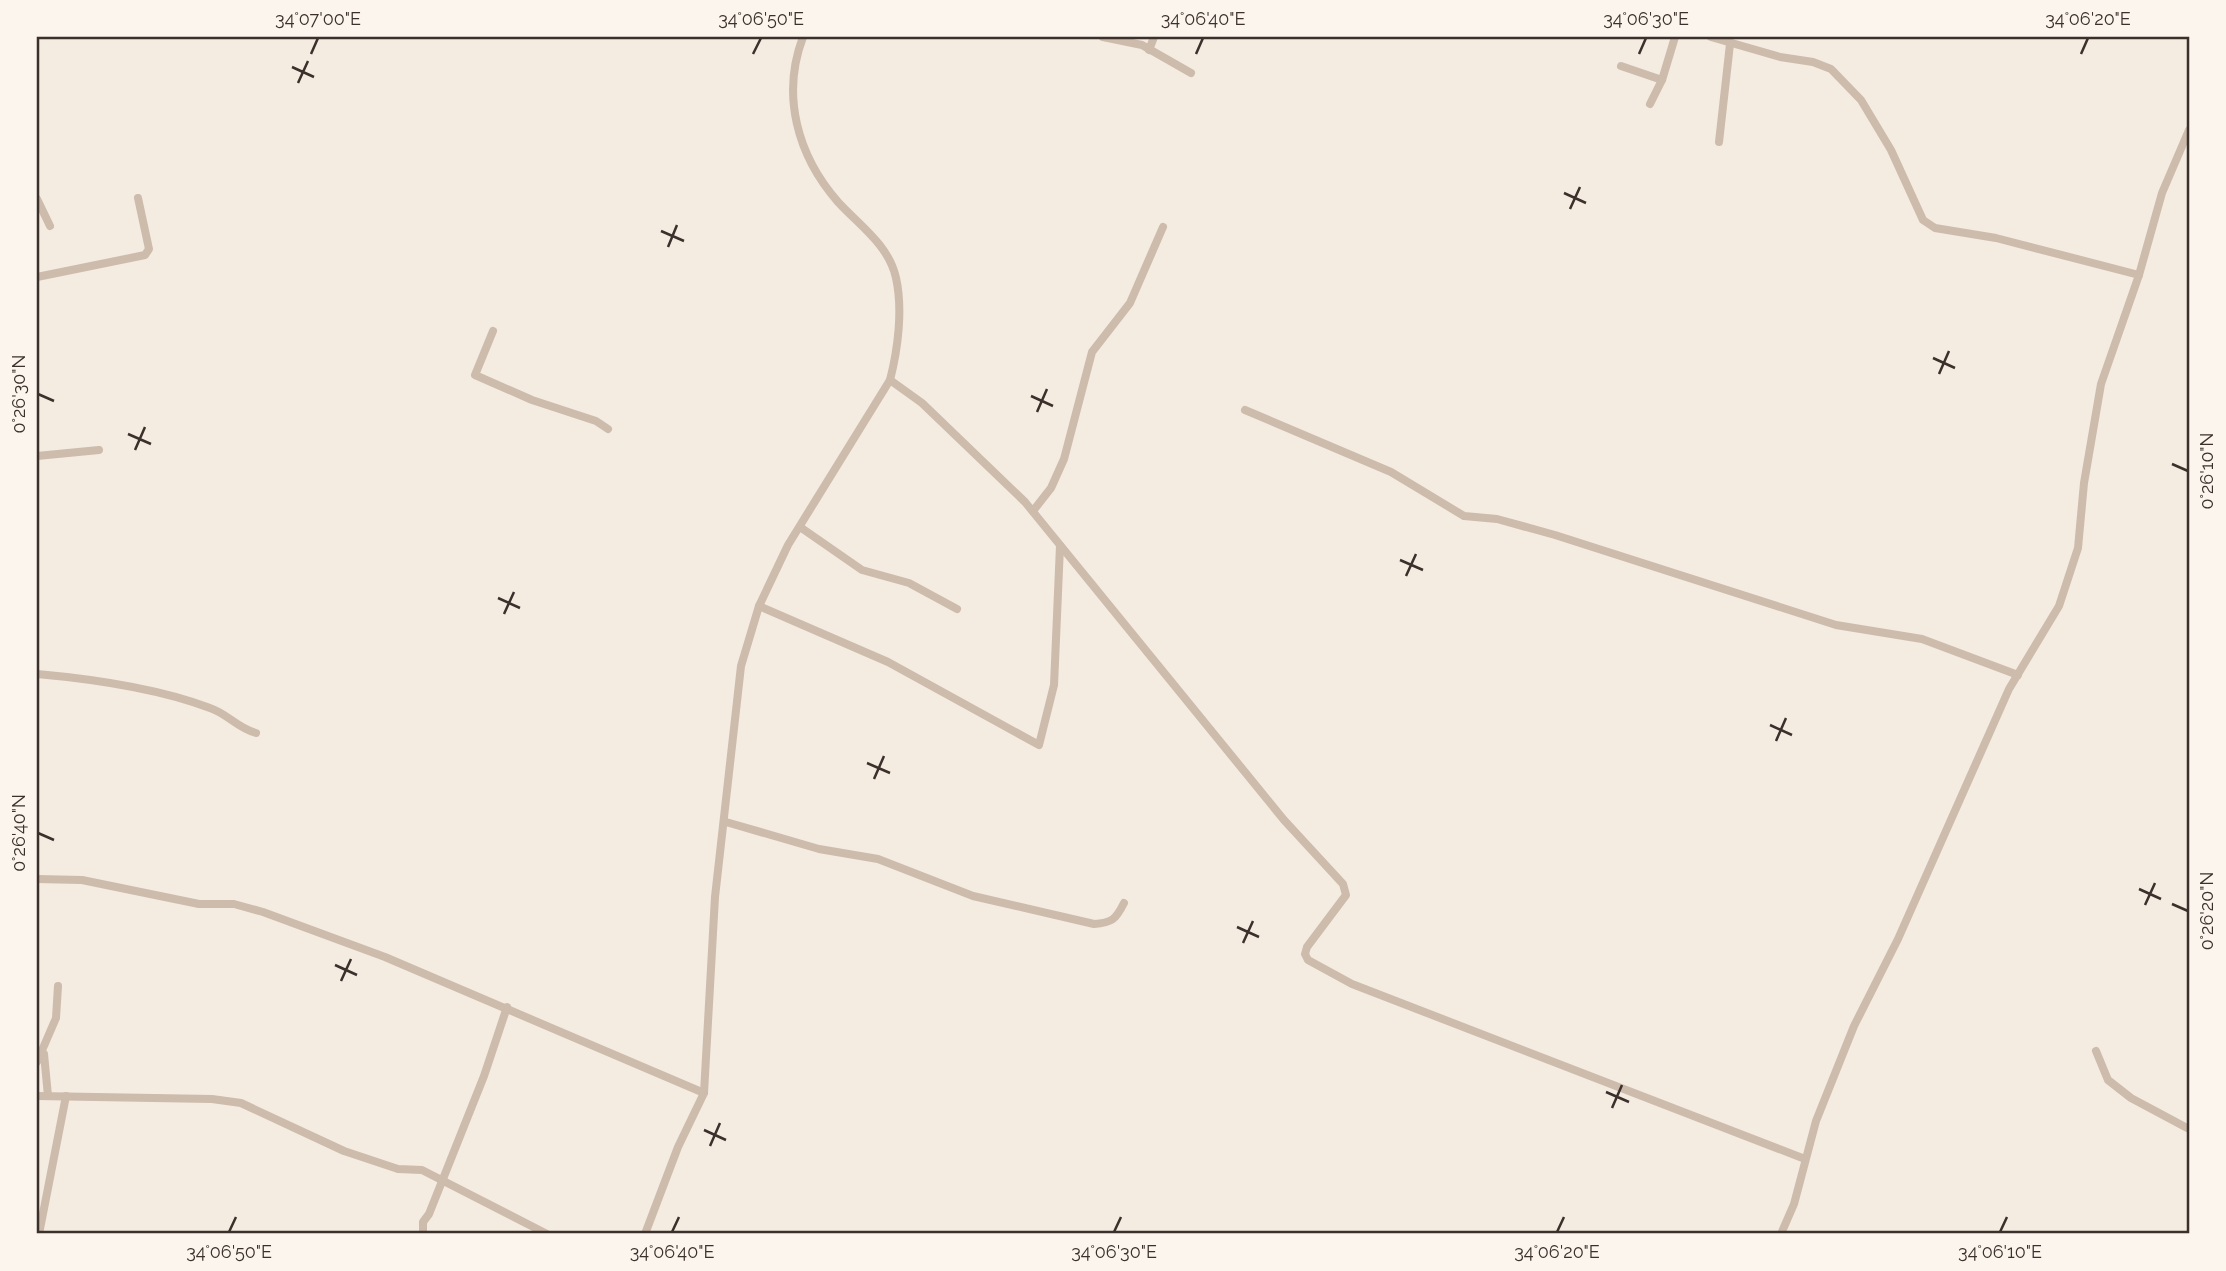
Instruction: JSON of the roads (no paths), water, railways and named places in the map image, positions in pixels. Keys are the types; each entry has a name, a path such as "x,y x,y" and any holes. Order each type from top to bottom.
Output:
{"street":[{"path":"645,1234 662,1185 704,1093 715,897 726,822 741,666 759,606 800,527 890,380 897,335 896,277 884,249 836,199 816,169 799,134 792,84 793,64 803,37"},
{"path":"1103,37 1149,50 1191,73"},
{"path":"1149,50 1154,37"},
{"path":"1650,104 1662,80 1675,37"},
{"path":"1711,37 1730,44 1814,62 1831,69 1861,100 1891,150 1923,220 1935,228 1996,238 2139,275"},
{"path":"1719,142 1730,44"},
{"path":"1621,66 1662,80"},
{"path":"1781,1234 1794,1204 1816,1121 1854,1026 1898,939 2018,675 2059,607 2078,548 2084,483 2101,384 2139,275 2162,193 2189,130"},
{"path":"37,277 145,255 149,248 138,198"},
{"path":"37,199 50,226"},
{"path":"1033,512 1051,488 1064,459 1092,352 1130,303 1163,227"},
{"path":"493,331 475,375 532,400 596,421 608,429"},
{"path":"890,380 922,403 1033,512 1146,647 1284,820 1346,888 1346,895 1307,947 1305,954 1308,960 1352,984 1805,1159"},
{"path":"1245,410 1391,472 1464,516 1497,519 1555,535 1836,625 1922,639 2018,675"},
{"path":"37,456 99,450"},
{"path":"800,527 862,570 908,583 957,609"},
{"path":"759,606 879,657 1040,744 1054,685 1060,547"},
{"path":"37,674 103,680 180,699 209,708 244,730 256,733"},
{"path":"726,822 819,849 878,859 973,896 1094,924 1108,923 1116,918 1124,903"},
{"path":"37,879 82,880 199,904 234,904 385,957 704,1093"},
{"path":"37,1062 56,1018 58,986"},
{"path":"424,1234 423,1222 443,1181 484,1076 507,1007"},
{"path":"46,1041 43,1060 48,1096"},
{"path":"2096,1051 2108,1080 2131,1098 2189,1129"},
{"path":"37,1096 231,1101 285,1122 345,1151 398,1169 422,1170 547,1234"},
{"path":"39,1234 66,1096"}]}
